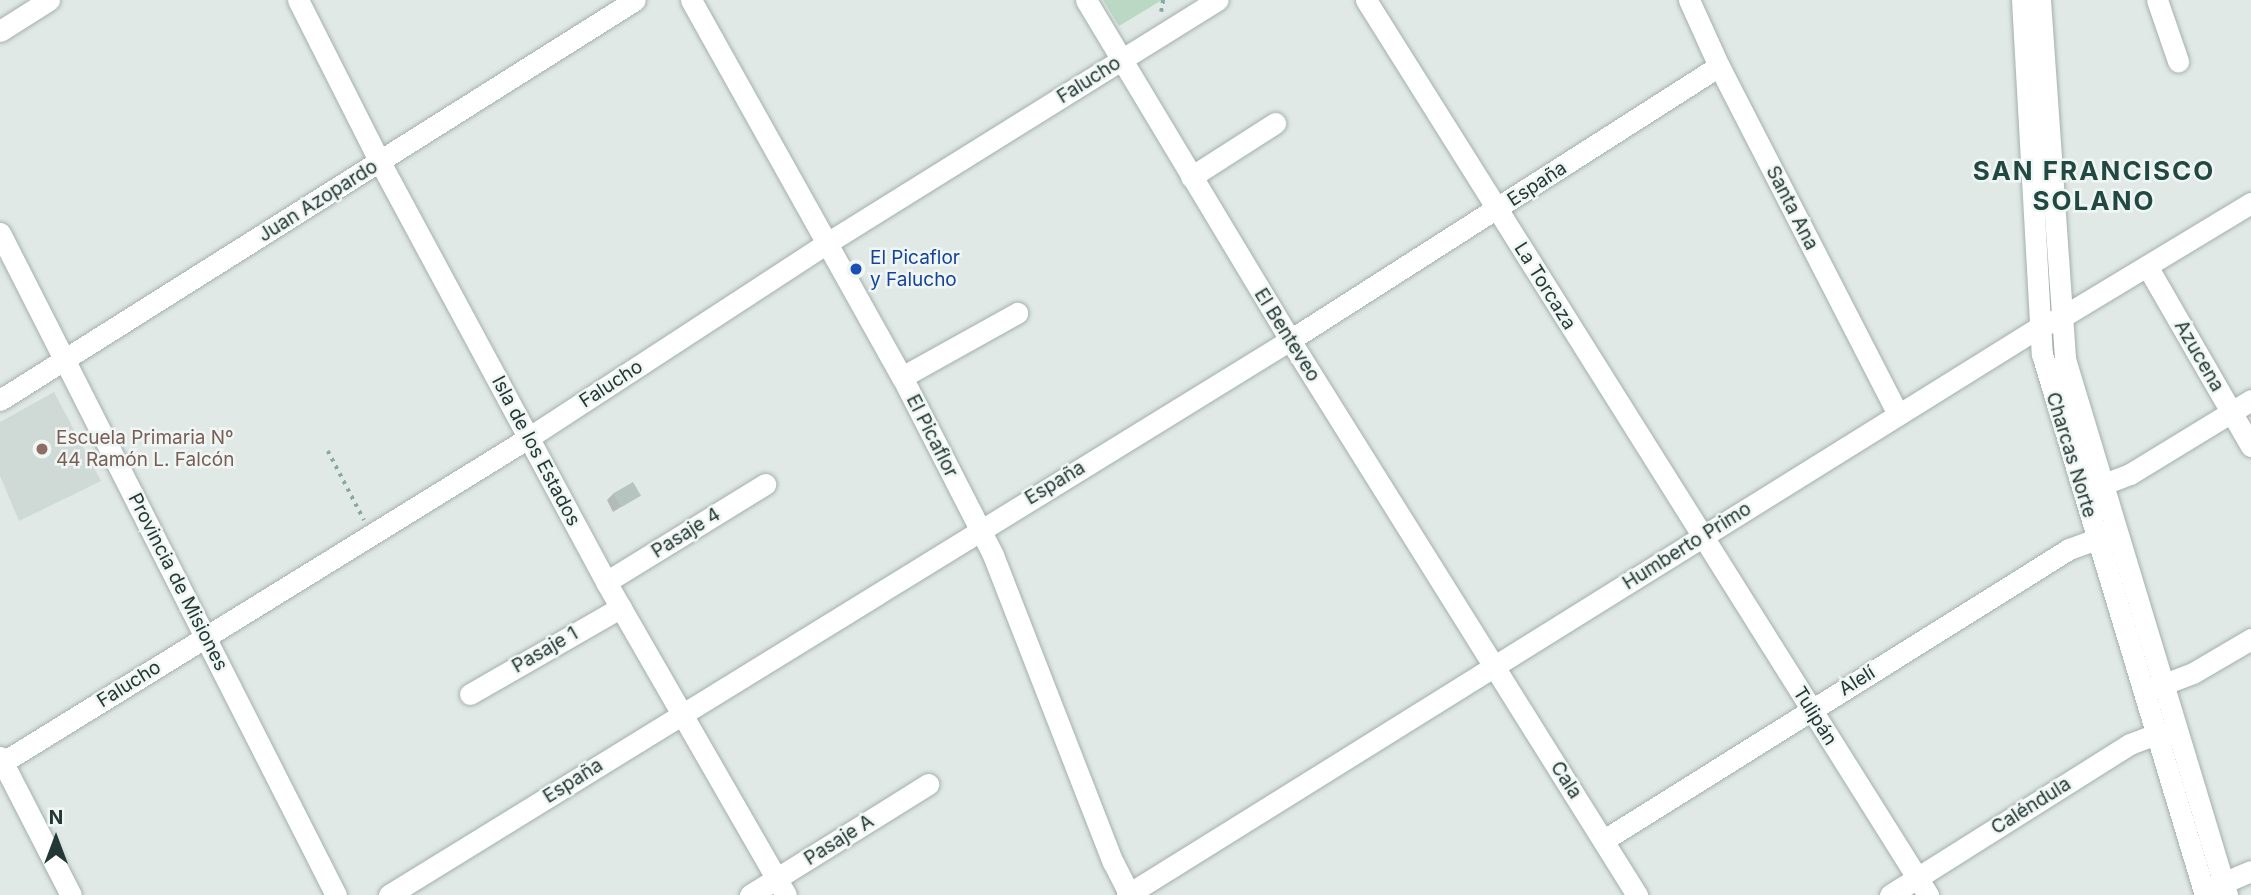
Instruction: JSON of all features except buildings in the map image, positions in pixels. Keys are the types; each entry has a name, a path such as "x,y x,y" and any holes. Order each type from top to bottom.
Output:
{"street":[{"path":"0,31 49,0"},
{"name":"Isla de los Estados","path":"298,0 380,162 606,582 781,887"},
{"name":"Juan Azopardo","path":"0,400 635,0"},
{"name":"El Picaflor","path":"691,0 902,377 980,529 1112,862 1128,895"},
{"name":"El Benteveo","path":"1086,0 1290,340 1493,667"},
{"name":"Falucho","path":"1,761 528,438 827,243 1218,0"},
{"name":"La Torcaza","path":"1366,0 1703,536"},
{"name":"Santa Ana","path":"1689,0 1719,66 1898,414"},
{"path":"2157,0 2178,61"},
{"name":"Charcas Norte","path":"2034,1 2066,359 2092,488"},
{"name":"Charcas Norte","path":"2034,1 2039,327 2045,366 2092,488 2106,535 2142,692 2204,893"},
{"name":"España","path":"389,895 1290,340 1719,66"},
{"path":"1191,177 1275,123"},
{"name":"Humberto Primo","path":"1128,895 2039,327 2063,317 2251,203"},
{"name":"Provincia de Misiones","path":"0,233 336,895"},
{"name":"Azucena","path":"2147,267 2251,446"},
{"path":"902,377 1017,313"},
{"path":"2092,488 2130,474 2251,400"},
{"name":"Pasaje 4","path":"606,582 765,484"},
{"name":"Charcas Norte","path":"2106,535 2164,685 2225,890"},
{"name":"Alelí","path":"1604,840 2069,549 2106,535"},
{"name":"Tulipán","path":"1703,536 1923,886"},
{"name":"Pasaje 1","path":"470,694 621,607"},
{"path":"2142,692 2193,673 2251,639"},
{"name":"Cala","path":"1493,667 1637,895"},
{"name":"Caléndula","path":"1889,895 1923,886 2130,744 2156,734 2178,733"},
{"path":"1,761 71,895"},
{"name":"Pasaje A","path":"750,895 781,887 928,784"},
{"path":"2204,893 2225,890 2251,872"}],"path":[{"path":"328,451 372,534"}],"shaded area":[{"name":"Escuela Primaria Nº 44 Ramón L. Falcón","path":"54,392 101,481 19,521 0,476 0,422"}],"green space":[{"path":"1103,0 1162,0 1119,26"}],"place":[{"name":"El Picaflor y Falucho","path":"856,269"},
{"name":"Escuela Primaria Nº 44 Ramón L. Falcón","path":"42,449"}],"district":[{"name":"SAN FRANCISCO SOLANO","path":"2094,186"}]}
